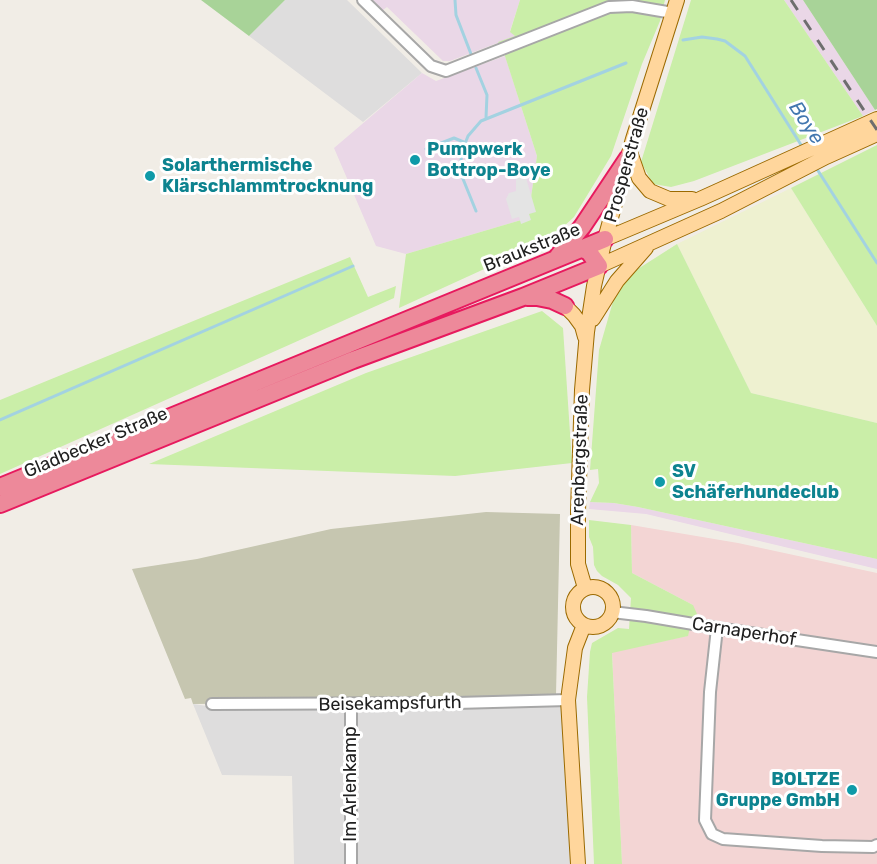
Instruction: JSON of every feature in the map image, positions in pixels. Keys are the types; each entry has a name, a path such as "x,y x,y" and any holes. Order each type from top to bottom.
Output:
{"highway":[{"path":"555,259 588,219 629,155"},
{"name":"Braukstraße","path":"203,411 605,239"},
{"path":"581,248 589,252 599,266"},
{"name":"Braukstraße","path":"203,411 353,360 523,297 599,266"},
{"path":"523,297 545,298 565,306"},
{"name":"Gladbecker Straße","path":"0,486 203,411"},
{"name":"Gladbecker Straße","path":"0,504 203,411"}],"main road":[{"name":"Prosperstraße","path":"586,335 605,239 675,7"},
{"name":"Braukstraße","path":"599,266 721,212 801,170 823,151 877,119"},
{"name":"Braukstraße","path":"605,239 794,157 823,151 877,134"},
{"path":"629,155 639,178 650,191 669,199 700,199"},
{"path":"605,239 614,252 621,256"},
{"path":"586,335 601,304 617,281 650,244"},
{"path":"565,306 582,326 586,335"},
{"name":"Arenbergstraße","path":"585,588 578,564 578,476 586,335"},
{"path":"596,587 606,592 612,601 612,612 601,625 591,627 584,625 576,618 573,607 576,596 585,588 596,587"},
{"path":"578,864 568,699 575,648 584,625"}],"street":[{"path":"363,0 431,66 446,71 609,7 675,7"},
{"name":"Carnaperhof","path":"612,612 877,652"},
{"path":"717,628 710,692 705,820 712,834 723,839 822,846 873,848 877,846"},
{"name":"Beisekampsfurth","path":"212,704 351,704 568,699"},
{"name":"Im Arlenkamp","path":"351,704 351,864"}],"shaded area":[{"path":"285,0 347,0 422,73 363,122 249,36"},
{"path":"373,0 520,0 510,31 516,36 450,61 443,61 387,7 383,10"},
{"path":"784,0 803,0 875,110 863,116"},
{"path":"505,56 537,156 528,218 406,254 376,246 334,148 422,73 436,81"},
{"path":"524,171 536,212 529,214 531,220 521,224 519,217 512,219 506,199 509,193 516,191 516,173"},
{"path":"791,188 877,326 877,423 751,393 677,244"},
{"path":"590,502 638,507 877,559 877,569 646,514 589,509"},
{"path":"486,512 560,514 556,695 456,701 193,704 191,698 185,699 132,569 197,559 331,529"},
{"path":"631,525 738,543 877,573 877,864 622,864 612,652 687,636 693,605 632,573"},
{"path":"566,699 576,864 294,864 292,776 222,775 193,704 214,707"}],"green space":[{"path":"201,0 285,0 249,36"},
{"path":"520,0 665,0 660,21 642,64 611,156 574,217 550,239 399,308 406,254 528,218 537,156 503,50 498,42 515,36 510,32"},
{"path":"691,0 784,0 863,116 694,181 671,187 653,184 641,162"},
{"path":"803,0 877,0 877,109 875,110"},
{"path":"877,145 877,326 791,188"},
{"path":"677,244 751,393 877,423 877,559 638,507 590,502 599,483 598,469 590,470 599,350 614,298 630,274"},
{"path":"350,257 368,297 396,286 394,298 0,474 0,400"},
{"path":"542,311 563,328 572,463 455,476 149,464 366,373"},
{"path":"589,520 631,525 632,573 693,605 697,614 691,623 688,636 612,653 622,864 594,864 587,697 592,643 618,628 629,629 631,598 618,585 597,571 589,537"}],"waterway":[{"path":"455,0 456,15 471,54"},
{"name":"Boye","path":"683,40 702,37 725,41 745,56 803,148"},
{"name":"Boye","path":"476,211 461,174 461,160 468,136 481,121 626,63"},
{"path":"476,68 487,95 486,118"},
{"path":"426,149 454,138 466,143"},
{"name":"Boye","path":"815,166 877,263"},
{"path":"0,420 353,266"}],"railway":[{"path":"791,0 877,130"}],"place":[{"name":"Pumpwerk Bottrop-Boye","path":"415,160"},
{"name":"Solarthermische Klärschlammtrocknung","path":"150,176"},
{"name":"SV Schäferhundeclub","path":"660,482"},
{"name":"BOLTZE Gruppe GmbH","path":"852,790"}]}
